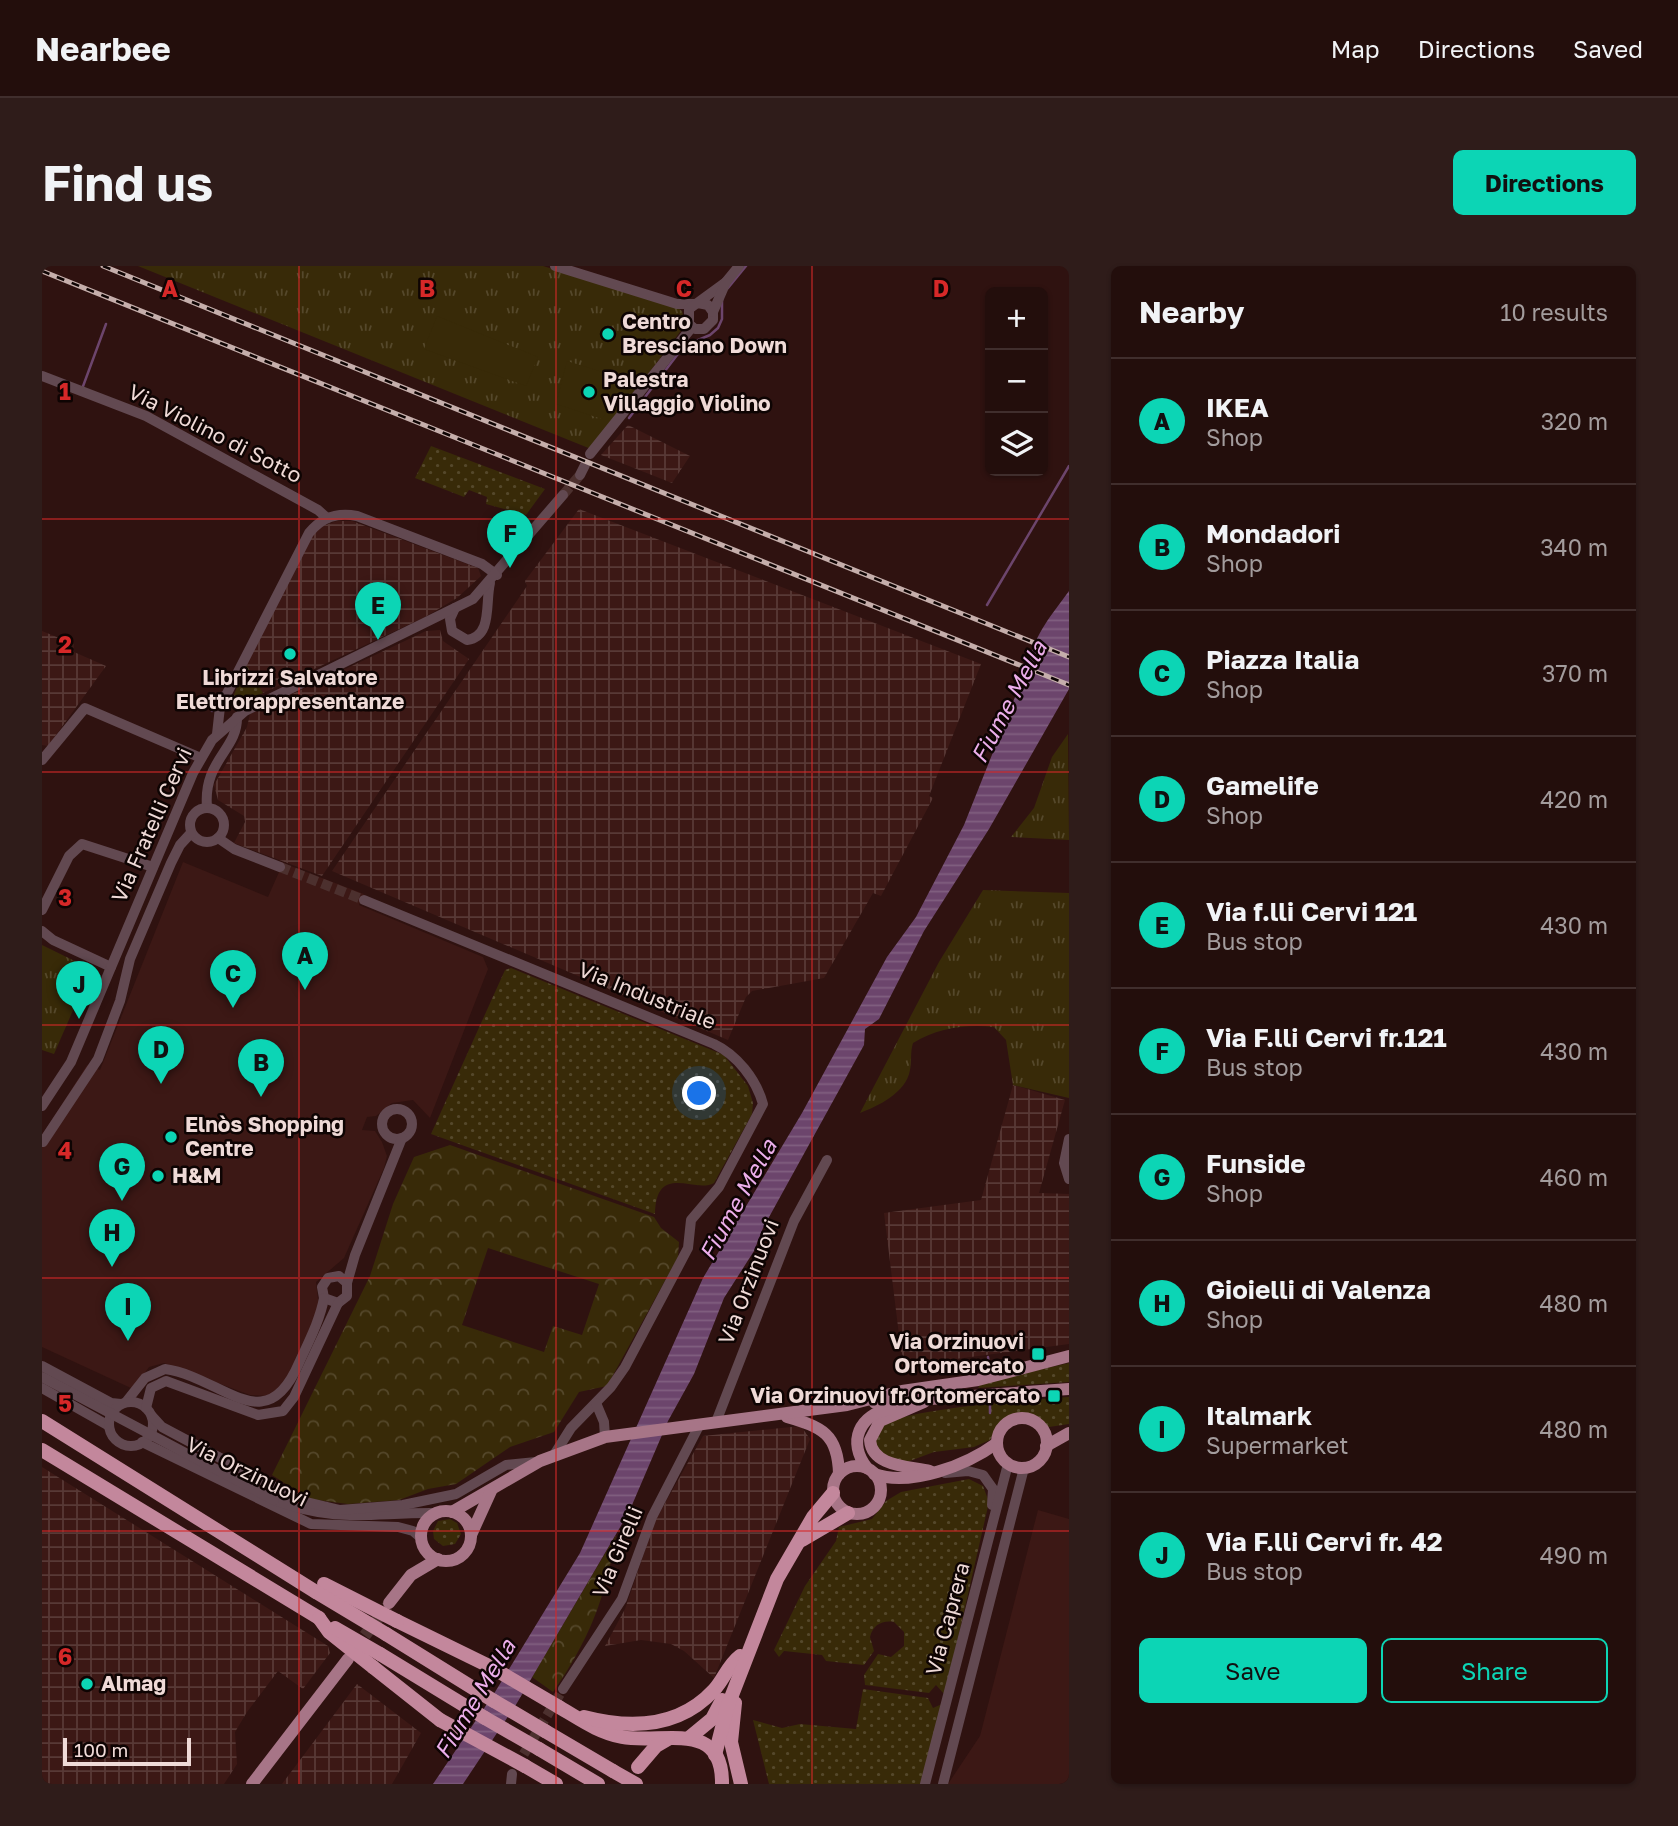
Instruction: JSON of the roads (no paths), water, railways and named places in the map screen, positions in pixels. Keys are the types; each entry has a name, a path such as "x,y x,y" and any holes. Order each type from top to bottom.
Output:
{"highway":[{"path":"42,1421 291,1576 491,1667 565,1710 583,1724 624,1738 689,1738 701,1742 715,1755"},
{"path":"42,1450 319,1618 377,1661 440,1720 556,1784"},
{"path":"689,1738 703,1728 719,1708 740,1656 777,1580 813,1517 833,1493"},
{"path":"800,1541 848,1513"},
{"path":"320,1588 386,1634 471,1687 636,1784"},
{"path":"723,1783 715,1755 716,1740 752,1636"},
{"path":"565,1710 635,1726 676,1717 704,1700 733,1661 740,1656"},
{"path":"377,1661 453,1698 598,1784"},
{"path":"736,1688 731,1742 741,1784"},
{"path":"638,1767 656,1746 673,1738"},
{"path":"525,1766 544,1784"}],"main road":[{"path":"847,1405 902,1391 978,1380 1069,1356"},
{"path":"390,1603 411,1575 426,1521 437,1513 452,1512 540,1461 606,1437 847,1405 1069,1389"},
{"path":"880,1495 871,1471 856,1449 856,1439 864,1422 878,1411 928,1400"},
{"path":"925,1473 883,1460 873,1452 870,1440 880,1421 911,1410 928,1400"},
{"path":"779,1415 816,1425 826,1433 837,1451 839,1474 833,1493 837,1505 848,1513 868,1511 880,1495 898,1479"},
{"path":"839,1474 852,1467 898,1479 925,1473 979,1455 997,1443 1006,1424 1018,1419 1032,1421 1043,1430 1067,1433"},
{"path":"979,1455 1024,1468 1041,1460 1046,1447 1043,1430"},
{"path":"1046,1447 1067,1433"},
{"path":"997,1443 1005,1461"},
{"path":"411,1575 438,1559 457,1558 464,1553 491,1489"},
{"path":"452,1512 464,1518 471,1535"},
{"path":"422,1541 438,1559"},
{"path":"252,1784 348,1659"}],"street":[{"path":"555,266 677,304 705,303 713,312"},
{"path":"677,304 687,314 692,327 699,330 708,327 726,282 739,266"},
{"path":"687,314 696,303 726,282"},
{"path":"590,454 692,327"},
{"name":"Via Violino di Sotto","path":"42,376 146,416 318,510 327,518"},
{"path":"456,607 449,623 456,636 473,639 485,627 485,615 494,579 564,495"},
{"path":"217,734 220,707 309,533 327,518 357,516 482,564 494,579"},
{"name":"Via Fratelli Cervi","path":"42,1106 71,1062 201,758 217,734 237,717 267,699 467,603 494,579"},
{"path":"467,603 478,606 485,615"},
{"name":"Via Fratelli Cervi","path":"423,625 442,621 449,623"},
{"path":"42,760 85,708 201,758"},
{"path":"207,807 210,773 236,733 237,717"},
{"path":"43,1142 98,1059 120,1001 130,959 171,863 180,845 191,833 192,816 207,807 216,810 223,818 224,828 218,838 204,842 191,833"},
{"path":"218,838 234,849 280,867"},
{"path":"42,908 69,856 82,844 153,867"},
{"path":"42,894 42,908"},
{"name":"Via Industriale","path":"364,900 725,1049 759,1090 763,1104 749,1136 719,1187 691,1220 688,1248 625,1367 596,1403 571,1428 554,1455"},
{"path":"42,931 53,940 111,967"},
{"path":"355,1255 335,1276 323,1284 324,1297 294,1376 283,1393 271,1402 252,1401 165,1369 150,1373 124,1403 111,1413 109,1426 115,1439 121,1443 136,1445 152,1431 149,1412 151,1388 166,1381 251,1413 267,1415 283,1411 294,1397 338,1303 347,1296 347,1283 355,1255 391,1160 402,1138 408,1134 412,1123 407,1112 397,1108 388,1111 382,1119 391,1160"},
{"path":"387,1135 402,1138"},
{"path":"1069,1139 1064,1163 1069,1179"},
{"name":"Via Orzinuovi","path":"716,1422 794,1221 827,1160"},
{"path":"335,1276 347,1283"},
{"path":"324,1297 338,1303"},
{"path":"42,1366 111,1403 137,1403 162,1427 327,1516"},
{"path":"42,1377 274,1500 308,1512 327,1516 437,1513"},
{"path":"42,1388 109,1426"},
{"path":"596,1403 604,1422 606,1437"},
{"name":"Via Girelli","path":"563,1689 622,1599 652,1517 700,1424"},
{"name":"Via Orzinuovi","path":"142,1442 311,1524 398,1527 413,1531 422,1541"},
{"path":"298,1500 340,1510 403,1505 456,1494 506,1465 540,1461"},
{"name":"Via Caprera","path":"925,1784 985,1554 1005,1461"},
{"name":"Via Caprera","path":"943,1784 1024,1468"},
{"path":"925,1473 974,1472 987,1479 994,1495 984,1535 985,1554"},
{"name":"Via Orzinuovi","path":"308,1512 338,1526"}],"waterway":[{"path":"728,288 746,266"},
{"path":"629,418 684,346 710,335 718,328 722,319 722,299"},
{"path":"82,389 106,324"},
{"path":"987,605 1069,466"},
{"path":"212,711 222,693"},
{"path":"988,1357 989,1366"},
{"path":"990,1402 990,1413"}],"tunnel":[{"path":"563,495 580,475"},
{"path":"280,867 364,900"},
{"path":"354,1650 387,1606"},
{"path":"516,1767 563,1689"}],"railway":[{"path":"103,266 1069,657"},
{"path":"42,271 1069,685"}],"place":[{"name":"Centro Bresciano Down","path":"608,334"},
{"name":"Palestra Villaggio Violino","path":"589,392"},
{"name":"Via F.lli Cervi fr.121","path":"510,568"},
{"name":"Via f.lli Cervi 121","path":"378,640"},
{"name":"Librizzi Salvatore Elettrorappresentanze","path":"290,654"},
{"name":"IKEA","path":"305,990"},
{"name":"Piazza Italia","path":"233,1008"},
{"name":"Via F.lli Cervi fr. 42","path":"79,1019"},
{"name":"Gamelife","path":"161,1084"},
{"name":"Mondadori","path":"261,1097"},
{"name":"Elnòs Shopping Centre","path":"171,1137"},
{"name":"H&M","path":"158,1176"},
{"name":"Funside","path":"122,1201"},
{"name":"Gioielli di Valenza","path":"112,1267"},
{"name":"Italmark","path":"128,1341"},
{"name":"Via Orzinuovi Ortomercato","path":"1038,1354"},
{"name":"Via Orzinuovi fr.Ortomercato","path":"1054,1396"},
{"name":"Almag","path":"87,1684"}],"water label":[{"name":"Fiume Mella","path":"1009,702"},
{"name":"Fiume Mella","path":"738,1200"},
{"name":"Fiume Mella","path":"475,1699"}]}
